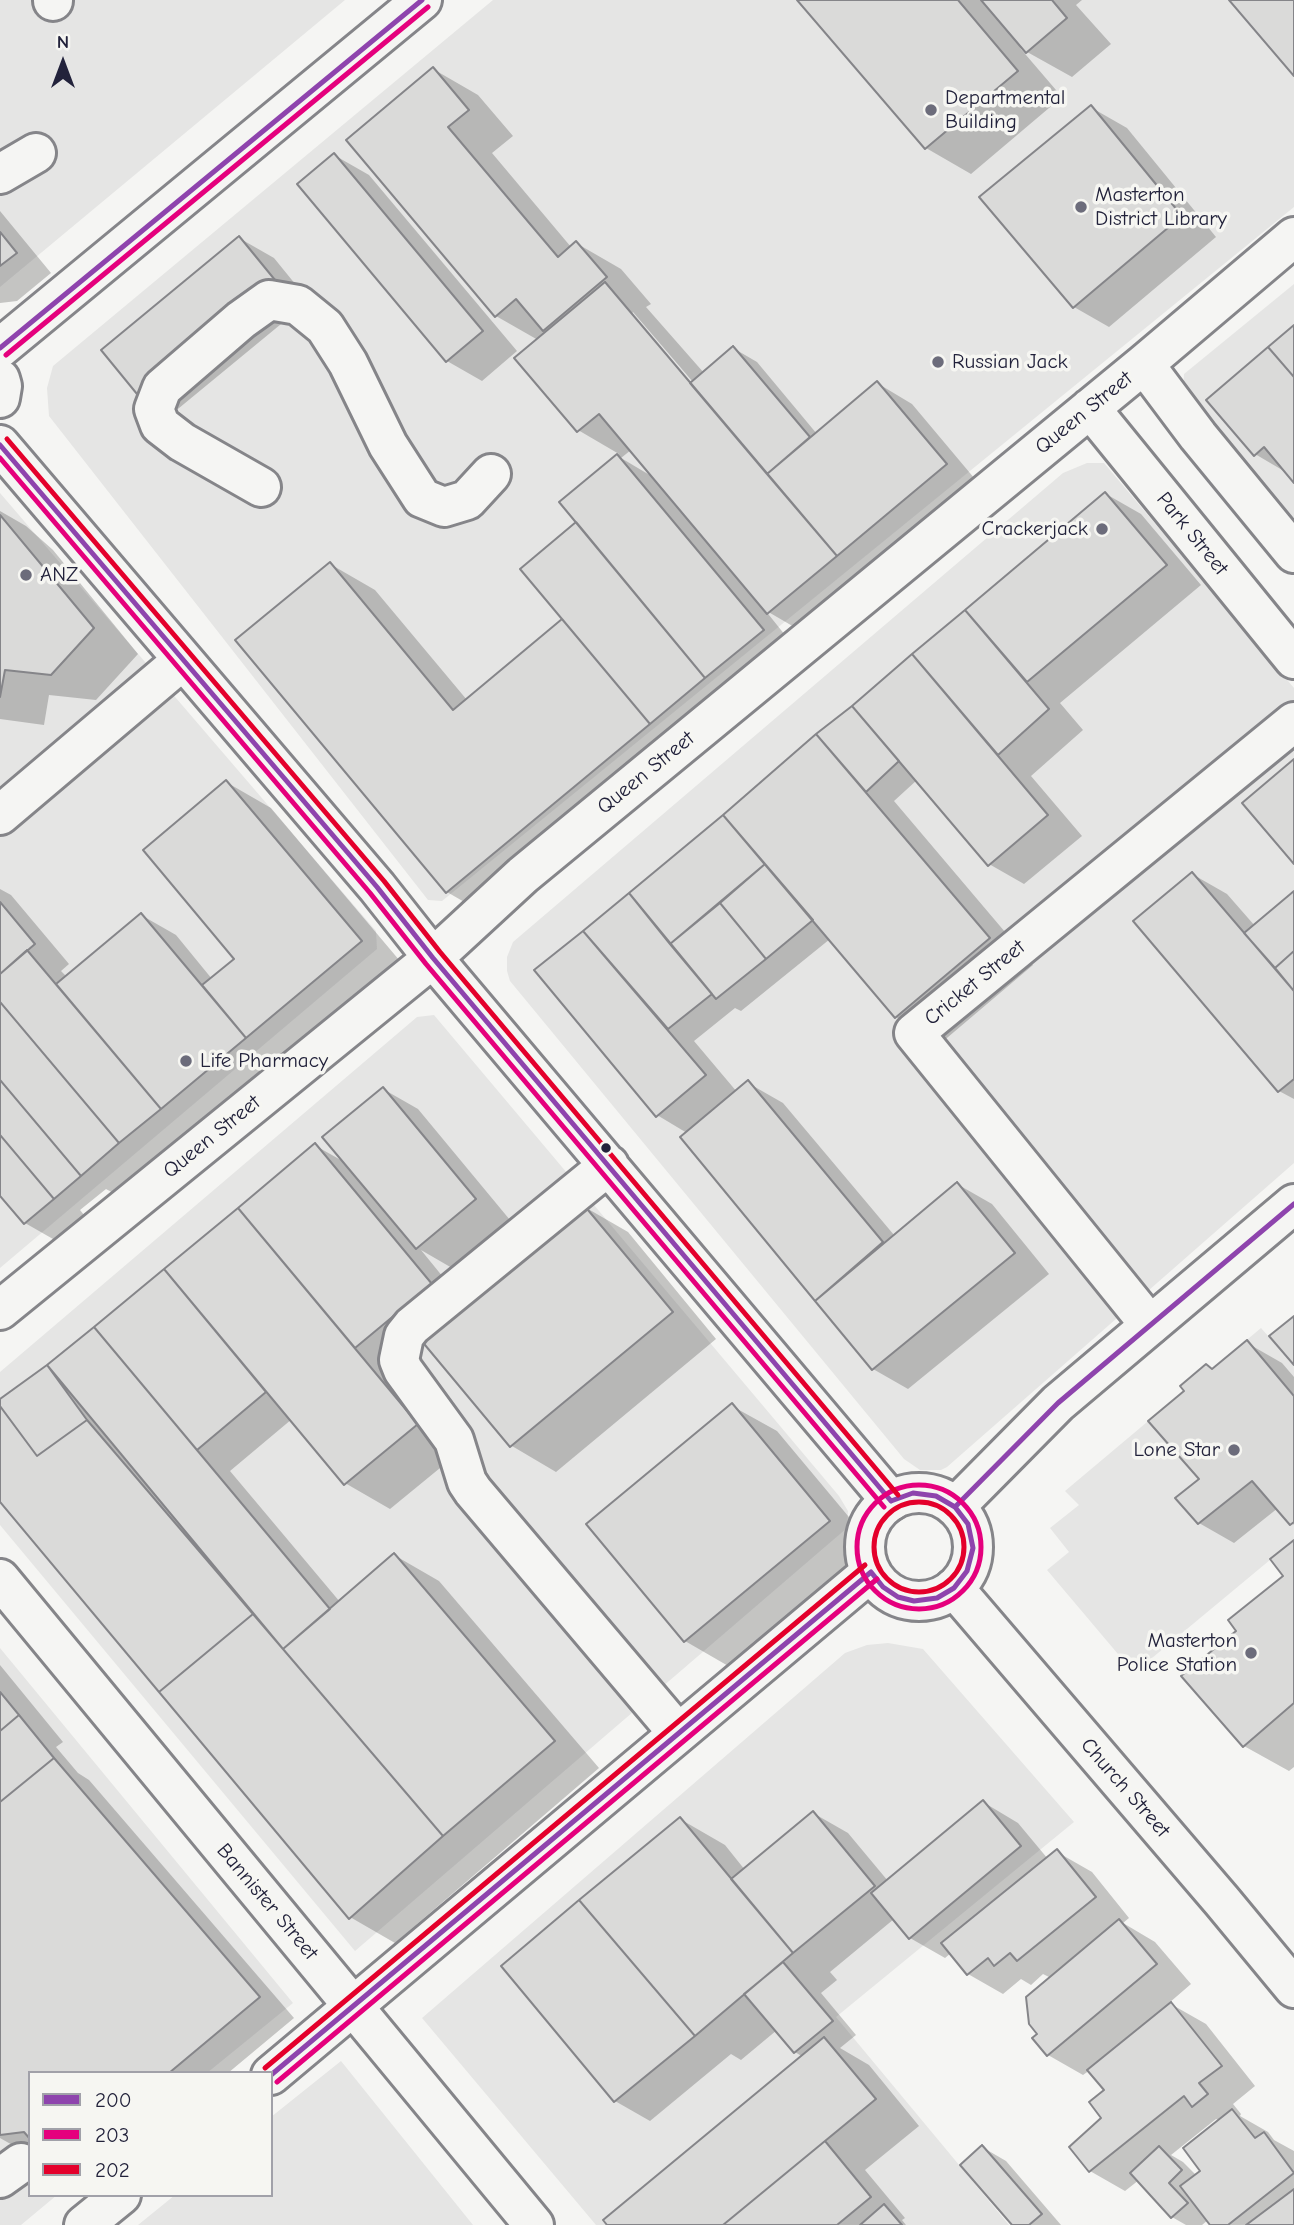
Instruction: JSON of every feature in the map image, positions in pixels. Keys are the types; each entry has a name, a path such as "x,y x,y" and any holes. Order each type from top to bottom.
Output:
{"main road":[{"path":"0,348 422,0"},
{"path":"0,174 36,153"},
{"name":"Queen Street","path":"0,1310 433,958 523,874 1144,364 1294,237"},
{"path":"261,487 181,442 160,425 154,409 162,388 241,320 269,300 298,305 325,327 348,363 388,445 422,498 444,507 467,500 491,474"},
{"path":"1144,364 1198,436 1294,553"},
{"path":"0,379 0,398"},
{"name":"Park Street","path":"1090,408 1294,659"},
{"path":"0,445 377,887 433,958 891,1501"},
{"path":"0,814 183,660"},
{"name":"Cricket Street","path":"1150,1325 914,1033 1294,722"},
{"path":"609,1165 412,1326 404,1336 399,1360 402,1370 454,1440 467,1482 473,1491 678,1733"},
{"path":"955,1507 1058,1403 1294,1205"},
{"path":"913,1493 936,1496 955,1507 968,1524 973,1548 967,1571 954,1588 937,1598 914,1601 898,1597 883,1587 871,1572 865,1553 867,1531 876,1514 891,1501 913,1493"},
{"path":"273,2073 871,1572"},
{"name":"Bannister Street","path":"0,1579 534,2225"},
{"name":"Church Street","path":"954,1588 1294,1989"},
{"path":"84,2225 119,2197"}],"shaded area":[{"path":"0,0 345,0 0,287"},
{"path":"493,0 1294,0 1294,207 442,901 428,900 49,416 47,388 53,366"},
{"path":"1294,284 1294,525 1183,393 1184,374"},
{"path":"1087,463 1104,463 1294,688 1294,1163 947,1467 941,1470 920,1470 904,1459 510,981 507,957 513,942 1063,473"},
{"path":"0,493 376,931 377,949 0,1268"},
{"path":"434,1015 839,1496 848,1511 847,1528 355,1951 0,1525 0,1372 417,1017"},
{"path":"1261,1328 1294,1365 1294,1540 1134,1673 1047,1570 1069,1552 1050,1528 1079,1505 1065,1491 1184,1391 1180,1386 1206,1364 1212,1369"},
{"path":"888,1643 923,1649 1074,1822 836,2017 1009,2225 596,2225 422,2018 845,1653 867,1645"},
{"path":"0,1648 293,2003 209,2071 28,2071 28,2197 55,2197 21,2225 0,2225"},
{"path":"341,2061 473,2225 138,2225 173,2197 273,2197 273,2115"}],"building":[{"name":"Departmental Building","path":"797,0 958,0 1018,71 925,149"},
{"path":"981,0 1052,0 1067,18 1026,53"},
{"path":"1229,0 1294,0 1294,76"},
{"path":"433,67 469,110 448,127 558,257 576,241 607,277 543,331 516,299 495,317 346,140"},
{"name":"Masterton District Library","path":"1091,105 1182,216 1073,308 979,197"},
{"path":"334,153 483,331 446,362 297,184"},
{"path":"0,232 17,253 0,266"},
{"path":"239,236 275,280 137,394 101,350"},
{"path":"605,282 837,556 767,614 599,414 577,432 514,358"},
{"path":"1294,325 1294,377 1268,347"},
{"path":"733,346 810,437 767,474 690,383"},
{"path":"1268,347 1294,377 1294,483 1264,447 1254,456 1206,400"},
{"path":"877,381 947,464 837,556 767,474"},
{"path":"617,454 764,630 705,678 559,502"},
{"path":"1105,492 1167,565 1027,682 965,610"},
{"name":"ANZ","path":"0,515 94,628 51,675 5,670 0,697"},
{"path":"576,522 705,678 650,724 520,569"},
{"path":"330,562 453,710 562,619 650,724 446,893 235,640"},
{"path":"965,610 1049,709 998,755 912,654"},
{"path":"912,654 1048,815 988,866 852,706"},
{"path":"852,706 899,761 866,792 816,734"},
{"path":"816,734 990,938 895,1018 723,815"},
{"path":"1294,759 1294,864 1242,803"},
{"path":"226,780 362,941 246,1038 202,985 234,959 143,850"},
{"path":"723,815 765,864 670,944 629,893"},
{"path":"765,864 813,920 766,959 720,903"},
{"path":"1192,872 1294,991 1294,1079 1278,1092 1133,921"},
{"path":"1294,891 1294,951 1275,968 1244,933"},
{"path":"629,893 712,994 668,1029 583,931"},
{"path":"0,902 35,944 0,974"},
{"path":"720,903 766,959 716,999 670,944"},
{"path":"141,913 246,1038 161,1109 56,984"},
{"path":"583,931 706,1075 656,1117 534,970"},
{"path":"27,950 161,1109 119,1143 0,1002 0,974"},
{"path":"1294,951 1294,991 1275,968"},
{"path":"0,1002 119,1143 81,1176 0,1080"},
{"path":"0,1080 81,1176 54,1199 0,1135"},
{"path":"748,1080 883,1242 815,1301 680,1137"},
{"path":"383,1087 476,1199 416,1249 322,1137"},
{"path":"0,1135 54,1199 24,1224 0,1196"},
{"path":"315,1143 432,1284 355,1348 238,1208"},
{"path":"957,1182 1015,1253 872,1370 815,1301"},
{"path":"583,1204 673,1312 510,1447 420,1339"},
{"path":"238,1208 418,1424 344,1485 164,1269"},
{"path":"164,1269 266,1392 197,1450 94,1327"},
{"path":"1294,1316 1294,1365 1269,1336"},
{"path":"94,1327 330,1609 283,1649 47,1365"},
{"name":"Lone Star","path":"1247,1340 1294,1396 1294,1522 1290,1525 1252,1481 1198,1524 1175,1498 1199,1479 1148,1421 1184,1391 1180,1386 1206,1364 1212,1369"},
{"path":"47,1365 87,1420 37,1456 0,1406 0,1399"},
{"path":"732,1403 830,1521 684,1642 586,1524"},
{"path":"0,1406 37,1456 87,1420 253,1614 159,1692 0,1502"},
{"name":"Masterton Police Station","path":"1294,1540 1294,1703 1243,1747 1181,1676 1236,1631 1228,1620 1283,1576 1270,1559"},
{"path":"394,1553 555,1741 443,1836 283,1649"},
{"path":"253,1614 443,1836 349,1919 159,1692"},
{"path":"0,1692 19,1715 0,1731"},
{"path":"19,1715 54,1758 0,1802 0,1731"},
{"path":"54,1758 260,1997 171,2071 28,2071 28,2137 24,2132 0,2135 0,1802"},
{"path":"983,1800 1021,1846 909,1939 871,1893"},
{"path":"813,1811 875,1886 793,1953 731,1879"},
{"path":"680,1817 793,1953 695,2036 579,1900"},
{"path":"1057,1849 1096,1897 1017,1961 1010,1953 994,1966 988,1958 967,1975 941,1943"},
{"path":"579,1900 695,2036 614,2102 501,1966"},
{"path":"1119,1919 1157,1964 1047,2056 1032,2038 1037,2034 1029,2024 1026,1997"},
{"path":"783,1962 833,2021 794,2053 744,1994"},
{"path":"1171,2002 1222,2066 1199,2083 1208,2094 1192,2107 1184,2096 1089,2172 1069,2147 1101,2118 1089,2102 1104,2090 1087,2070"},
{"path":"824,2037 876,2099 723,2225 607,2225 603,2220"},
{"path":"1232,2109 1255,2138 1264,2132 1294,2173 1228,2225 1210,2225 1180,2186 1200,2171 1183,2148"},
{"path":"825,2141 871,2197 837,2225 723,2225"},
{"path":"982,2145 1042,2214 1029,2225 1012,2225 960,2165"},
{"path":"1159,2146 1182,2170 1169,2183 1188,2203 1171,2218 1130,2173"},
{"path":"1294,2189 1294,2225 1246,2225"},
{"path":"884,2204 902,2225 860,2225"}],"transit line":[{"name":"200","path":"0,348 422,0"},
{"name":"203","path":"6,355 428,7"},
{"name":"202","path":"7,439 384,881 440,952 898,1495"},
{"name":"200","path":"0,445 377,887 433,958 891,1501"},
{"name":"203","path":"0,458 370,893 426,964 884,1507"},
{"name":"200","path":"955,1507 1058,1403 1294,1204"},
{"name":"203","path":"919,1485 943,1489 963,1503 977,1523 981,1547 977,1571 963,1591 943,1605 919,1609 895,1605 875,1591 861,1571 857,1547 861,1523 875,1503 895,1489 919,1485"},
{"name":"200","path":"273,2073 871,1572 883,1587 898,1597 914,1601 937,1598 954,1588 967,1571 973,1548 968,1524 955,1507 936,1496 913,1493 891,1501"},
{"name":"202","path":"919,1502 936,1506 951,1515 960,1530 964,1547 960,1564 951,1579 936,1588 919,1592 902,1588 887,1579 878,1564 874,1547 878,1530 887,1515 902,1506 919,1502"},
{"name":"202","path":"265,2068 865,1565"},
{"name":"203","path":"277,2082 877,1579"}],"place":[{"name":"Departmental Building","path":"931,110"},
{"name":"Masterton District Library","path":"1081,207"},
{"name":"Russian Jack","path":"938,362"},
{"name":"Crackerjack","path":"1102,529"},
{"name":"ANZ","path":"26,575"},
{"name":"Life Pharmacy","path":"186,1061"},
{"name":"Lone Star","path":"1234,1450"},
{"name":"Masterton Police Station","path":"1251,1653"}]}
